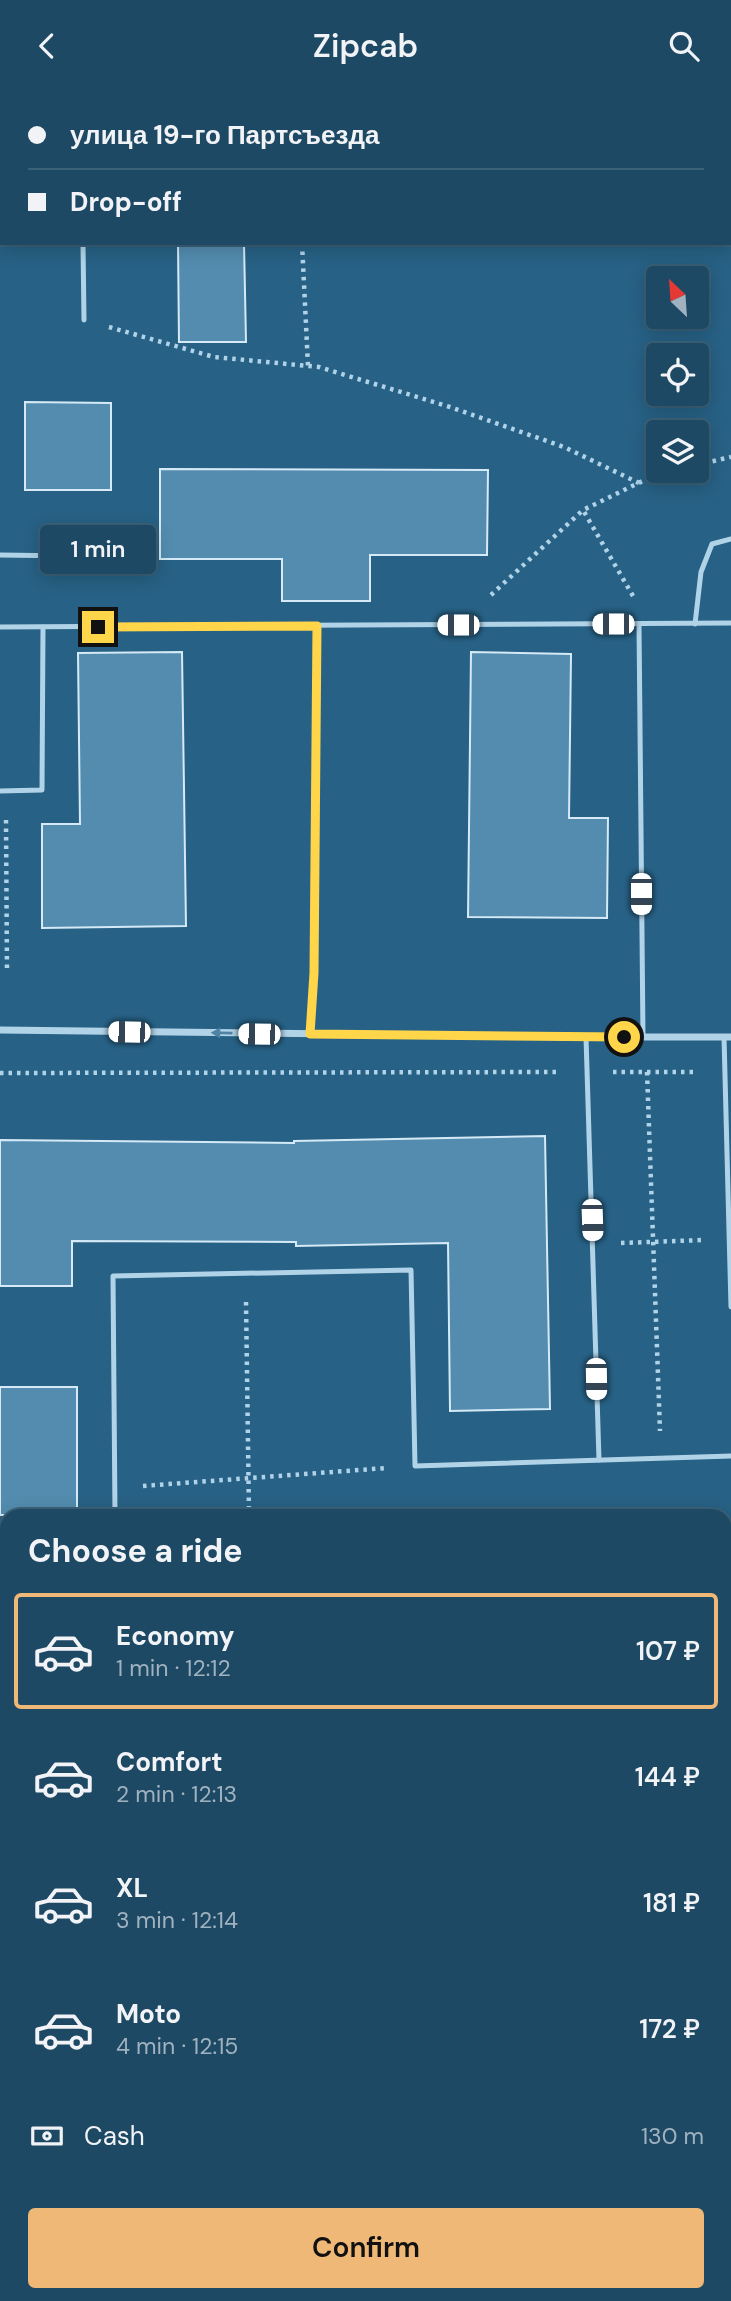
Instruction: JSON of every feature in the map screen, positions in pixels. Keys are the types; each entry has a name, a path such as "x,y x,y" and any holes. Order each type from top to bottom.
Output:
{"street":[{"path":"0,1030 727,1037"}],"lane":[{"path":"83,245 84,320"},
{"path":"695,624 701,572 712,544 731,539"},
{"path":"0,555 72,556"},
{"path":"0,627 731,623"},
{"path":"639,624 643,1037"},
{"path":"310,1034 314,973 317,626"},
{"path":"3,791 42,790 43,627"},
{"path":"586,1037 598,1460"},
{"path":"727,1037 725,1072 731,1307"},
{"path":"115,1509 113,1276 411,1270 415,1465 731,1456"}],"path":[{"path":"302,245 308,366"},
{"path":"84,320 214,357 319,367 450,407 564,447 639,483"},
{"path":"709,462 731,457"},
{"path":"458,625 583,510 646,480"},
{"path":"583,510 649,624"},
{"path":"3,791 8,973"},
{"path":"647,1072 661,1458"},
{"path":"0,1073 725,1072"},
{"path":"592,1245 729,1238"},
{"path":"245,1273 249,1509"},
{"path":"115,1488 415,1465"}],"building":[{"path":"178,245 244,245 246,342 179,342"},
{"path":"25,402 111,403 111,490 25,490"},
{"path":"160,469 488,470 487,555 370,555 370,601 282,601 282,559 160,559"},
{"path":"182,652 186,926 42,928 42,824 80,824 78,653"},
{"path":"471,652 571,654 569,818 608,818 607,918 468,917"},
{"path":"545,1136 550,1409 450,1411 448,1243 296,1246 296,1242 72,1241 72,1286 0,1286 0,1140 294,1143"},
{"path":"0,1387 77,1387 77,1509 0,1509"}],"route":[{"path":"98,627 317,626 314,973 310,1034 624,1037"}]}
